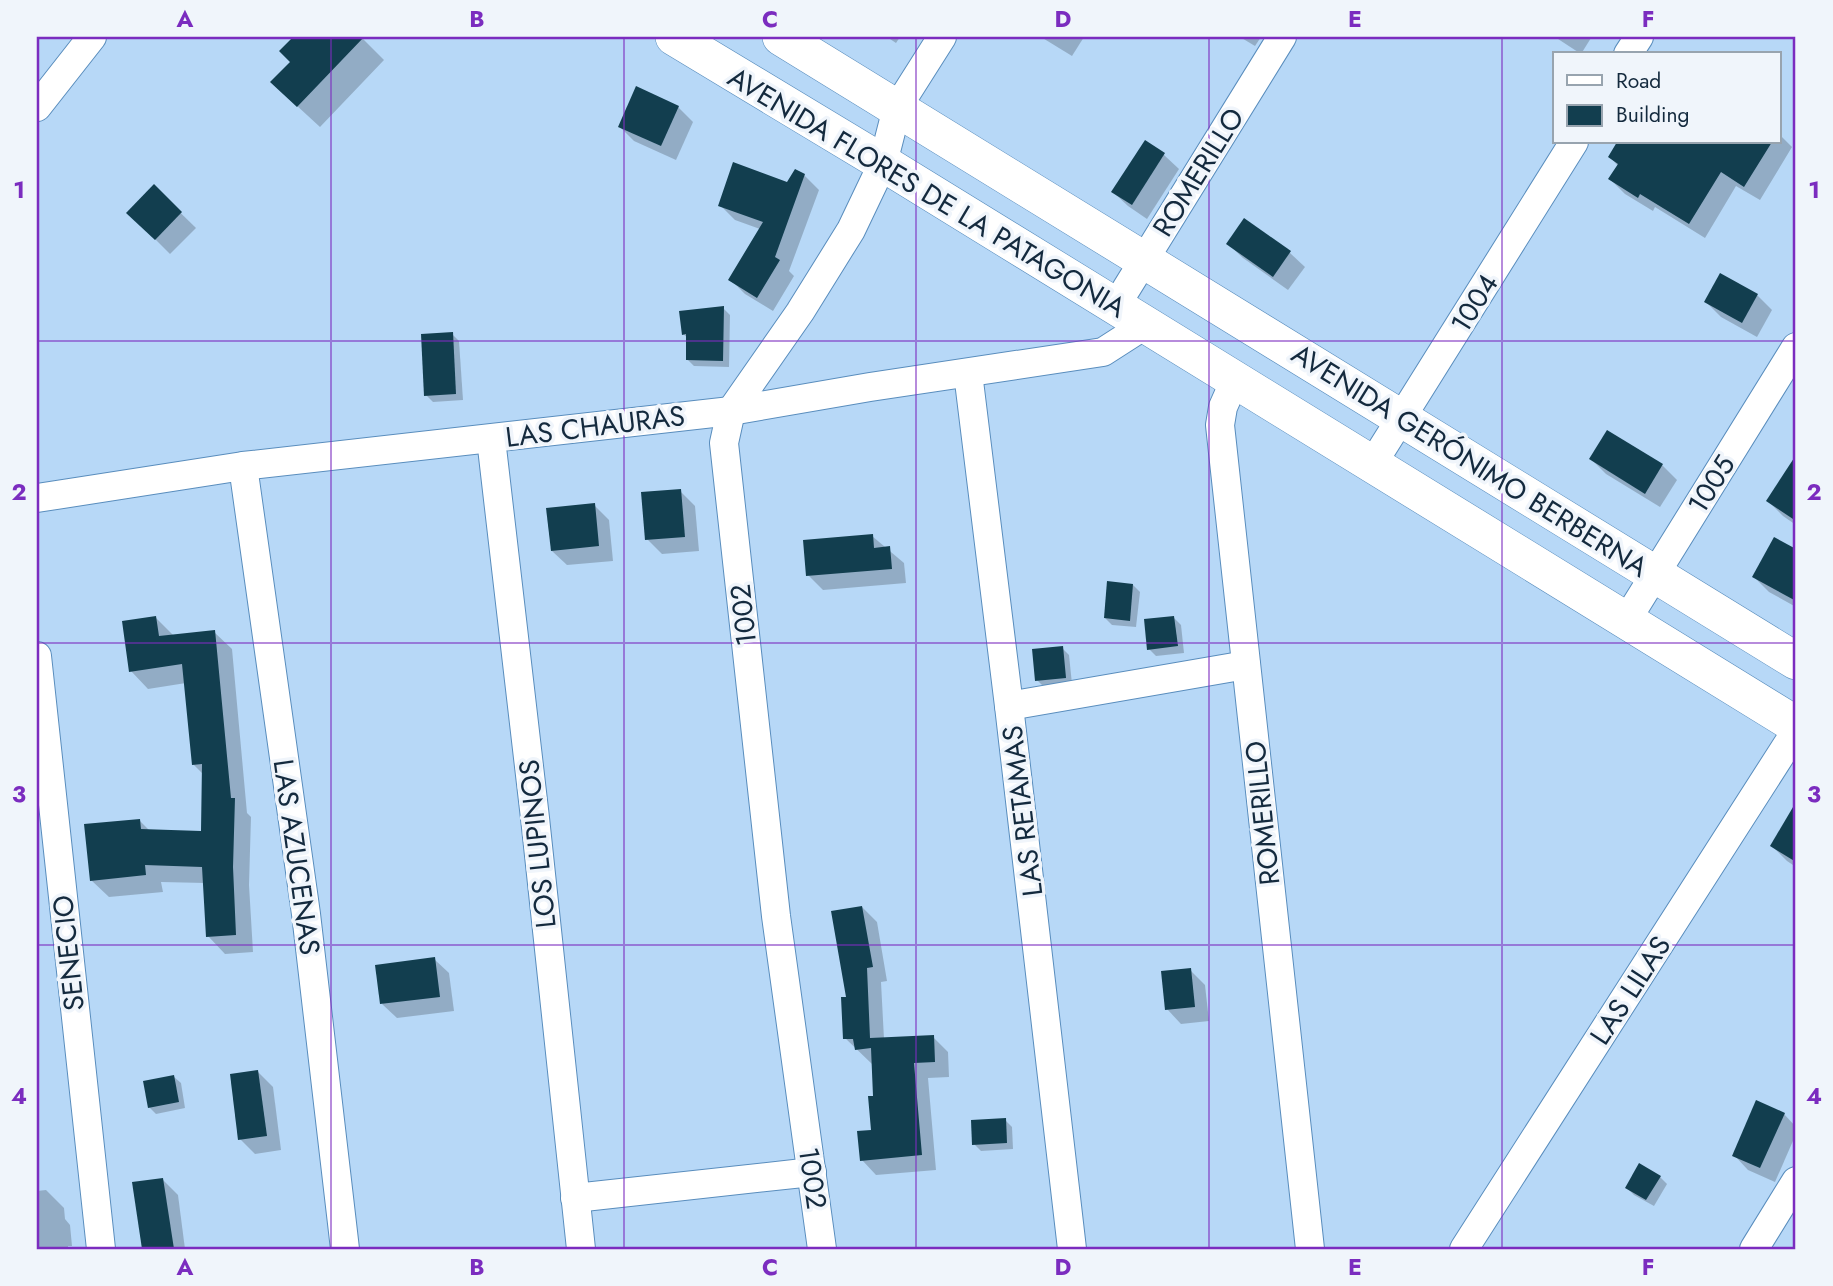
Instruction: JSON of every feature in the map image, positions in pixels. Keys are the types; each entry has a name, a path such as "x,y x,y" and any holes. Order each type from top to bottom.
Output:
{"street":[{"path":"37,107 92,37"},
{"name":"AVENIDA FLORES DE LA PATAGONIA","path":"674,37 1130,316"},
{"name":"AVENIDA FLORES DE LA PATAGONIA","path":"781,37 1144,260"},
{"name":"1002","path":"822,1249 776,916 724,443 731,411 800,312 851,230 883,163 897,108 942,37"},
{"name":"ROMERILLO","path":"1130,316 1144,260 1282,37"},
{"path":"1629,52 1639,37"},
{"name":"1004","path":"1373,463 1573,144"},
{"name":"AVENIDA GERÓNIMO BERBERNA","path":"1144,260 1796,661"},
{"name":"AVENIDA GERÓNIMO BERBERNA","path":"1130,316 1796,725"},
{"name":"LAS CHAURAS","path":"37,498 243,466 731,411 1103,352 1130,316"},
{"name":"1005","path":"1626,621 1796,347"},
{"name":"LAS RETAMAS","path":"968,373 1072,1249"},
{"name":"ROMERILLO","path":"1235,380 1223,407 1220,425 1310,1249"},
{"name":"LOS LUPINOS","path":"491,439 581,1249"},
{"name":"LAS AZUCENAS","path":"243,466 306,914 345,1249"},
{"name":"SENECIO","path":"37,656 101,1249"},
{"path":"1009,706 1246,665"},
{"name":"LAS LILAS","path":"1464,1249 1796,731"},
{"path":"575,1198 812,1172"},
{"path":"1755,1249 1796,1181"}],"building":[{"path":"293,37 364,37 297,107 270,82 290,62 279,51"},
{"path":"636,86 679,106 661,146 618,127"},
{"path":"1145,140 1165,153 1132,205 1111,192"},
{"path":"1616,144 1771,144 1744,187 1721,172 1689,224 1640,194 1638,198 1608,179 1618,164 1608,157"},
{"path":"733,162 787,182 795,169 805,174 775,257 780,260 757,298 728,280 763,222 718,206"},
{"path":"154,184 182,212 155,240 126,213"},
{"path":"1244,218 1291,251 1273,277 1226,244"},
{"path":"1720,273 1758,294 1742,323 1704,302"},
{"path":"724,306 723,361 686,360 686,334 682,335 679,311"},
{"path":"453,332 456,394 424,396 421,334"},
{"path":"1607,430 1663,464 1645,494 1589,459"},
{"path":"1796,455 1796,521 1766,501"},
{"path":"681,489 685,537 645,540 641,492"},
{"path":"595,503 599,546 551,551 546,508"},
{"path":"873,534 874,548 890,546 892,569 806,576 803,540"},
{"path":"1774,537 1796,549 1796,601 1752,577"},
{"path":"1107,581 1133,584 1130,621 1104,618"},
{"path":"156,616 159,636 215,630 231,798 235,798 233,867 236,935 206,937 202,867 145,865 146,875 90,881 84,824 140,819 141,829 201,831 202,764 192,765 182,664 129,672 122,621"},
{"path":"1174,616 1178,646 1147,650 1144,619"},
{"path":"1063,646 1066,678 1035,681 1032,649"},
{"path":"1796,802 1796,862 1770,846"},
{"path":"862,906 873,967 867,968 870,1038 934,1035 935,1062 914,1063 922,1155 860,1161 857,1131 871,1130 868,1096 873,1096 871,1048 855,1050 853,1039 843,1039 841,997 846,997 831,911"},
{"path":"435,957 440,997 380,1004 375,965"},
{"path":"1191,968 1195,1007 1165,1010 1161,971"},
{"path":"258,1070 267,1136 238,1140 230,1074"},
{"path":"174,1075 179,1102 148,1108 143,1081"},
{"path":"1756,1100 1785,1113 1760,1168 1732,1156"},
{"path":"1006,1118 1007,1143 972,1145 971,1120"},
{"path":"1639,1163 1661,1176 1646,1200 1625,1188"},
{"path":"163,1178 174,1249 142,1249 132,1182"}]}
